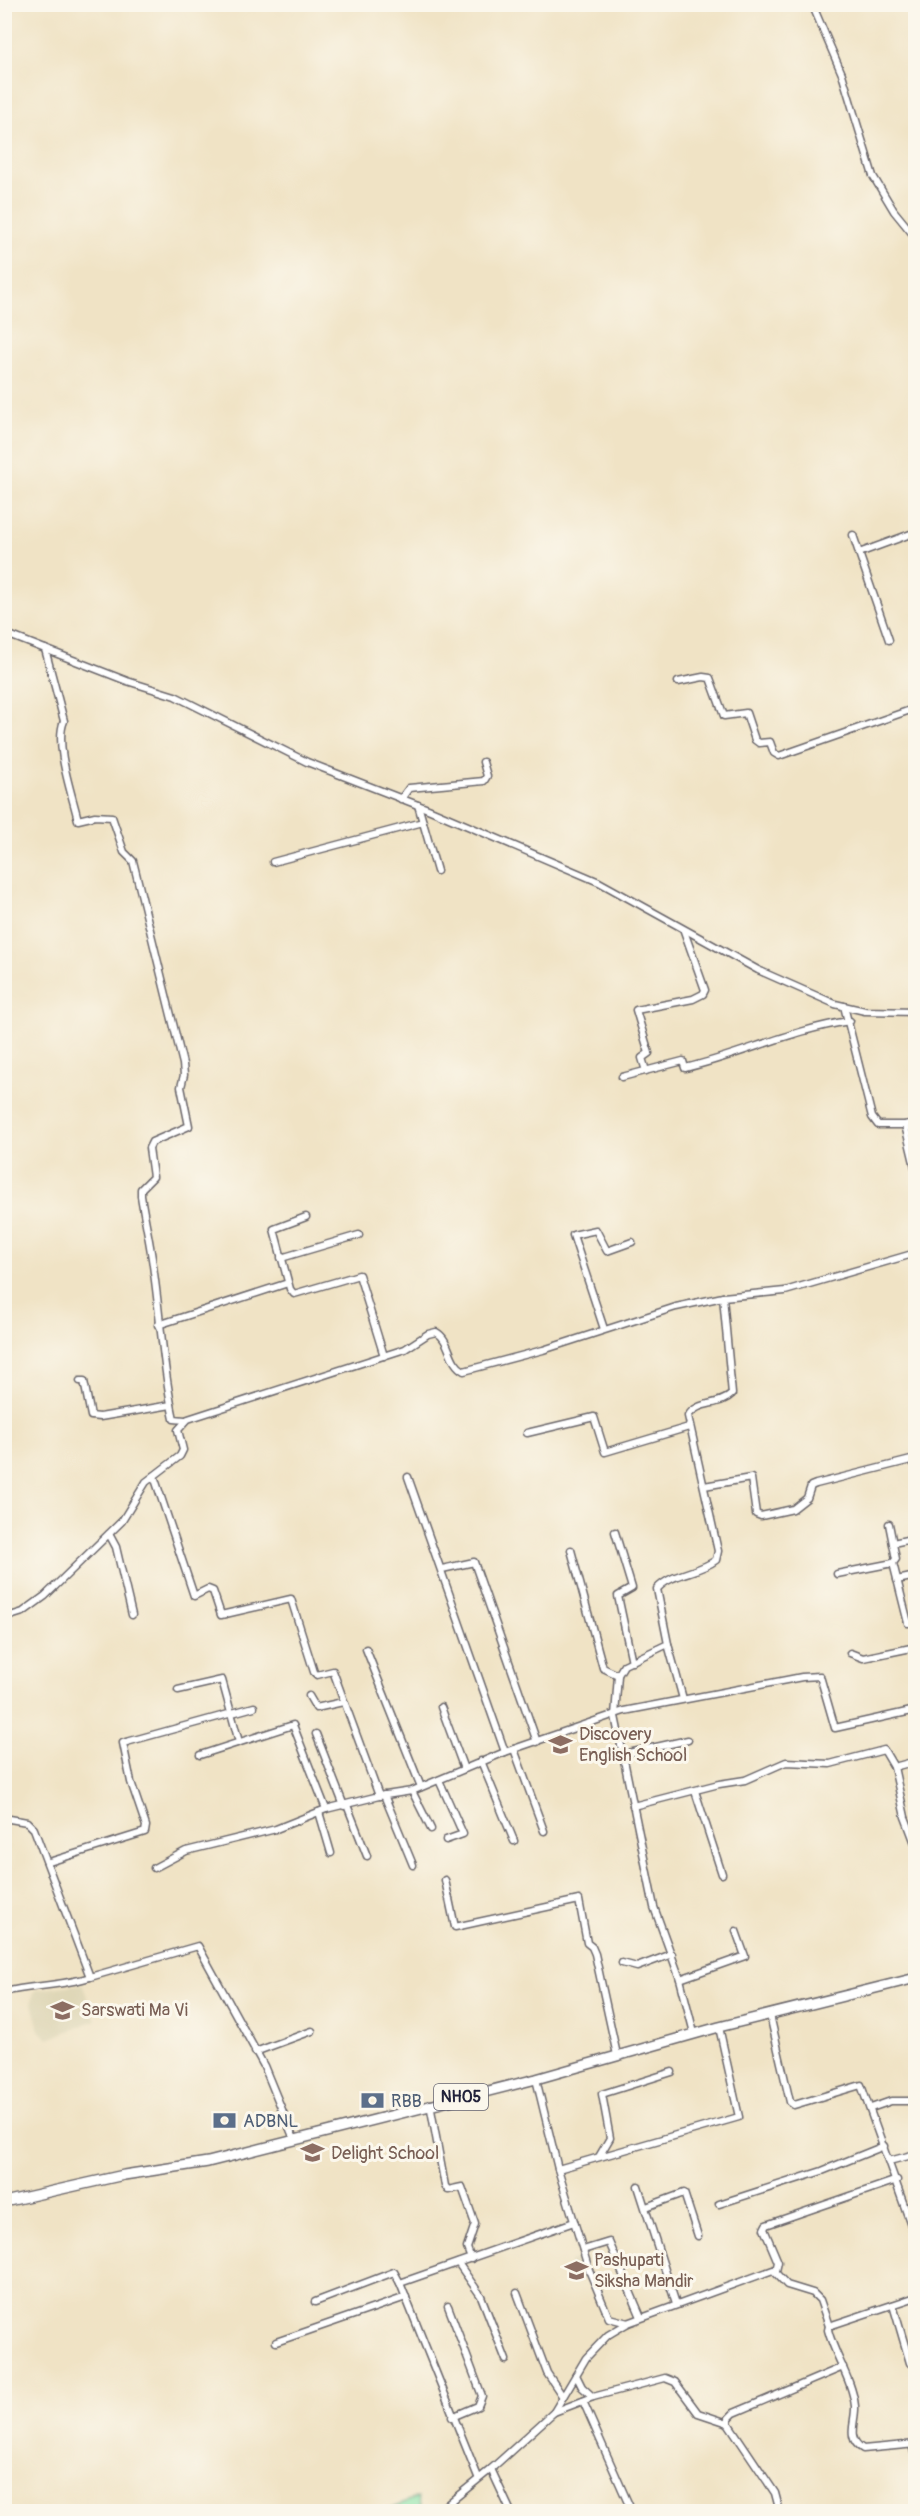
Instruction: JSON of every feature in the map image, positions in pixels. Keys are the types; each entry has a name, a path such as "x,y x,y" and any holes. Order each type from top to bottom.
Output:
{"main road":[{"name":"NH05","path":"4,2202 124,2175 208,2162 536,2079 694,2033 915,1978"}],"street":[{"path":"812,4 843,74 873,176 894,211 915,238"},
{"path":"859,553 915,532"},
{"path":"853,535 889,640"},
{"path":"4,633 127,681 175,696 306,762 418,805 599,882 758,970 844,1006 880,1012 915,1011"},
{"path":"45,649 64,721 60,729 62,750 78,820 95,816 112,817 124,852 133,861 183,1064 184,1075 181,1087 189,1125 152,1142 149,1148 153,1177 141,1189 154,1274 158,1325 171,1405 177,1422 405,1349 428,1334 436,1332 442,1335 454,1363 464,1371 543,1350 676,1307 723,1297 785,1291 915,1252"},
{"path":"678,682 708,677 724,716 746,713 755,740 759,743 771,742 774,753 779,756 915,708"},
{"path":"401,799 409,788 484,781 487,776 483,762"},
{"path":"418,805 437,872"},
{"path":"273,862 423,822"},
{"path":"646,1071 642,1058 649,1053 636,1010 693,999 704,994 705,990 684,931"},
{"path":"844,1006 850,1021 872,1117 878,1125 905,1125 915,1122"},
{"path":"622,1077 683,1061 685,1068 750,1051 768,1041 850,1021"},
{"path":"905,1125 915,1171"},
{"path":"306,1217 274,1228 288,1283 294,1294 342,1278 359,1275 384,1356"},
{"path":"604,1329 573,1235 596,1230 607,1251 632,1242"},
{"path":"281,1258 359,1235"},
{"path":"158,1325 288,1283"},
{"path":"683,1699 668,1644 657,1589 663,1582 706,1567 716,1560 718,1551 688,1416 692,1409 732,1394 723,1297"},
{"path":"80,1382 84,1381 91,1416 100,1417 171,1405"},
{"path":"527,1433 594,1417 605,1452 689,1427"},
{"path":"4,1618 23,1611 45,1596 122,1521 140,1488 180,1456 183,1450 178,1430 188,1419"},
{"path":"704,1486 745,1477 751,1478 756,1514 761,1516 793,1509 807,1498 811,1486 816,1484 911,1460 915,1466"},
{"path":"154,1476 194,1596 208,1589 213,1591 221,1615 291,1599 314,1672 317,1675 333,1671 343,1702 412,1865"},
{"path":"408,1477 505,1752"},
{"path":"889,1524 896,1559 893,1563 908,1623 915,1622"},
{"path":"615,1532 632,1587 618,1596 632,1662"},
{"path":"109,1534 116,1547 132,1615"},
{"path":"893,1543 915,1538"},
{"path":"571,1550 603,1668 605,1671 612,1670 618,1675"},
{"path":"442,1569 474,1562 537,1742"},
{"path":"837,1574 893,1563"},
{"path":"897,1580 915,1576"},
{"path":"668,1644 624,1665 618,1675 615,1716 654,1907 672,1954 694,2033"},
{"path":"850,1653 863,1658 915,1647"},
{"path":"366,1649 421,1787"},
{"path":"154,1868 186,1851 276,1829 326,1809 381,1795 412,1791 481,1761 624,1711 815,1675 820,1676 823,1681 835,1728 915,1710"},
{"path":"178,1690 222,1680 239,1742"},
{"path":"309,1696 316,1708 343,1702"},
{"path":"49,1862 145,1832 146,1826 131,1782 123,1743 254,1707"},
{"path":"441,1707 464,1769"},
{"path":"200,1755 293,1725 326,1809"},
{"path":"316,1734 367,1856"},
{"path":"624,1754 688,1740"},
{"path":"514,1749 544,1831"},
{"path":"633,1806 745,1780 786,1762 830,1764 884,1750 894,1767 904,1817 915,1846"},
{"path":"481,1761 514,1841"},
{"path":"894,1767 915,1761"},
{"path":"439,1780 463,1834 446,1839"},
{"path":"412,1791 431,1829"},
{"path":"695,1791 722,1874"},
{"path":"319,1812 331,1852"},
{"path":"4,1818 27,1822 34,1829 49,1862 90,1977"},
{"path":"445,1880 455,1927 579,1900 586,1943 592,1947 595,1954 617,2055"},
{"path":"680,1980 745,1956 736,1931"},
{"path":"4,1992 26,1986 69,1983 198,1946 264,2066 294,2139"},
{"path":"622,1964 637,1967 672,1954"},
{"path":"770,2015 790,2102 794,2105 861,2085 897,2180 915,2237"},
{"path":"558,2169 600,2155 739,2117 719,2027"},
{"path":"255,2052 312,2031"},
{"path":"600,2155 610,2138 602,2094 672,2072"},
{"path":"536,2079 558,2169 574,2222 609,2318 608,2335"},
{"path":"871,2108 891,2101 915,2101"},
{"path":"430,2104 445,2186 448,2190 462,2187 475,2224 467,2248 471,2259"},
{"path":"718,2204 822,2171 884,2146"},
{"path":"889,2161 915,2154"},
{"path":"776,2271 778,2262 764,2229 766,2225 897,2180"},
{"path":"638,2186 676,2304"},
{"path":"646,2207 684,2193 698,2236"},
{"path":"400,2283 574,2222"},
{"path":"583,2250 609,2242 641,2317"},
{"path":"458,2263 480,2296 506,2360"},
{"path":"438,2511 478,2477 491,2469 554,2412 586,2358 608,2335 641,2317 761,2274 776,2271"},
{"path":"776,2271 787,2285 813,2293 820,2300 829,2326 832,2346 852,2391 855,2410 851,2427 857,2445 863,2449 914,2445 915,2459"},
{"path":"315,2302 393,2272 406,2297 452,2417 478,2477"},
{"path":"516,2293 547,2373 563,2397"},
{"path":"276,2342 406,2297"},
{"path":"829,2326 915,2297"},
{"path":"893,2305 910,2363"},
{"path":"448,2306 482,2396 478,2406 452,2417"},
{"path":"609,2318 628,2323"},
{"path":"728,2423 734,2413 843,2367"},
{"path":"576,2375 582,2387 593,2397"},
{"path":"554,2412 593,2397 665,2378 675,2382 698,2414 728,2423 775,2493 780,2511"},
{"path":"583,2401 632,2511"},
{"path":"491,2469 511,2511"}],"shaded area":[{"name":"Sarswati Ma Vi","path":"82,1984 96,2020 48,2039 39,2029 31,2000 36,1990"},
{"name":"Pashupati Siksha Mandir","path":"576,2260 582,2279 575,2281 569,2262"}],"green space":[{"path":"418,2497 423,2511 384,2511"}],"place":[{"name":"Discovery English School","path":"561,1744"},
{"name":"Sarswati Ma Vi","path":"63,2010"},
{"name":"RBB","path":"373,2101"},
{"name":"ADBNL","path":"225,2121"},
{"name":"Delight School","path":"313,2153"},
{"name":"Pashupati Siksha Mandir","path":"576,2270"}]}
